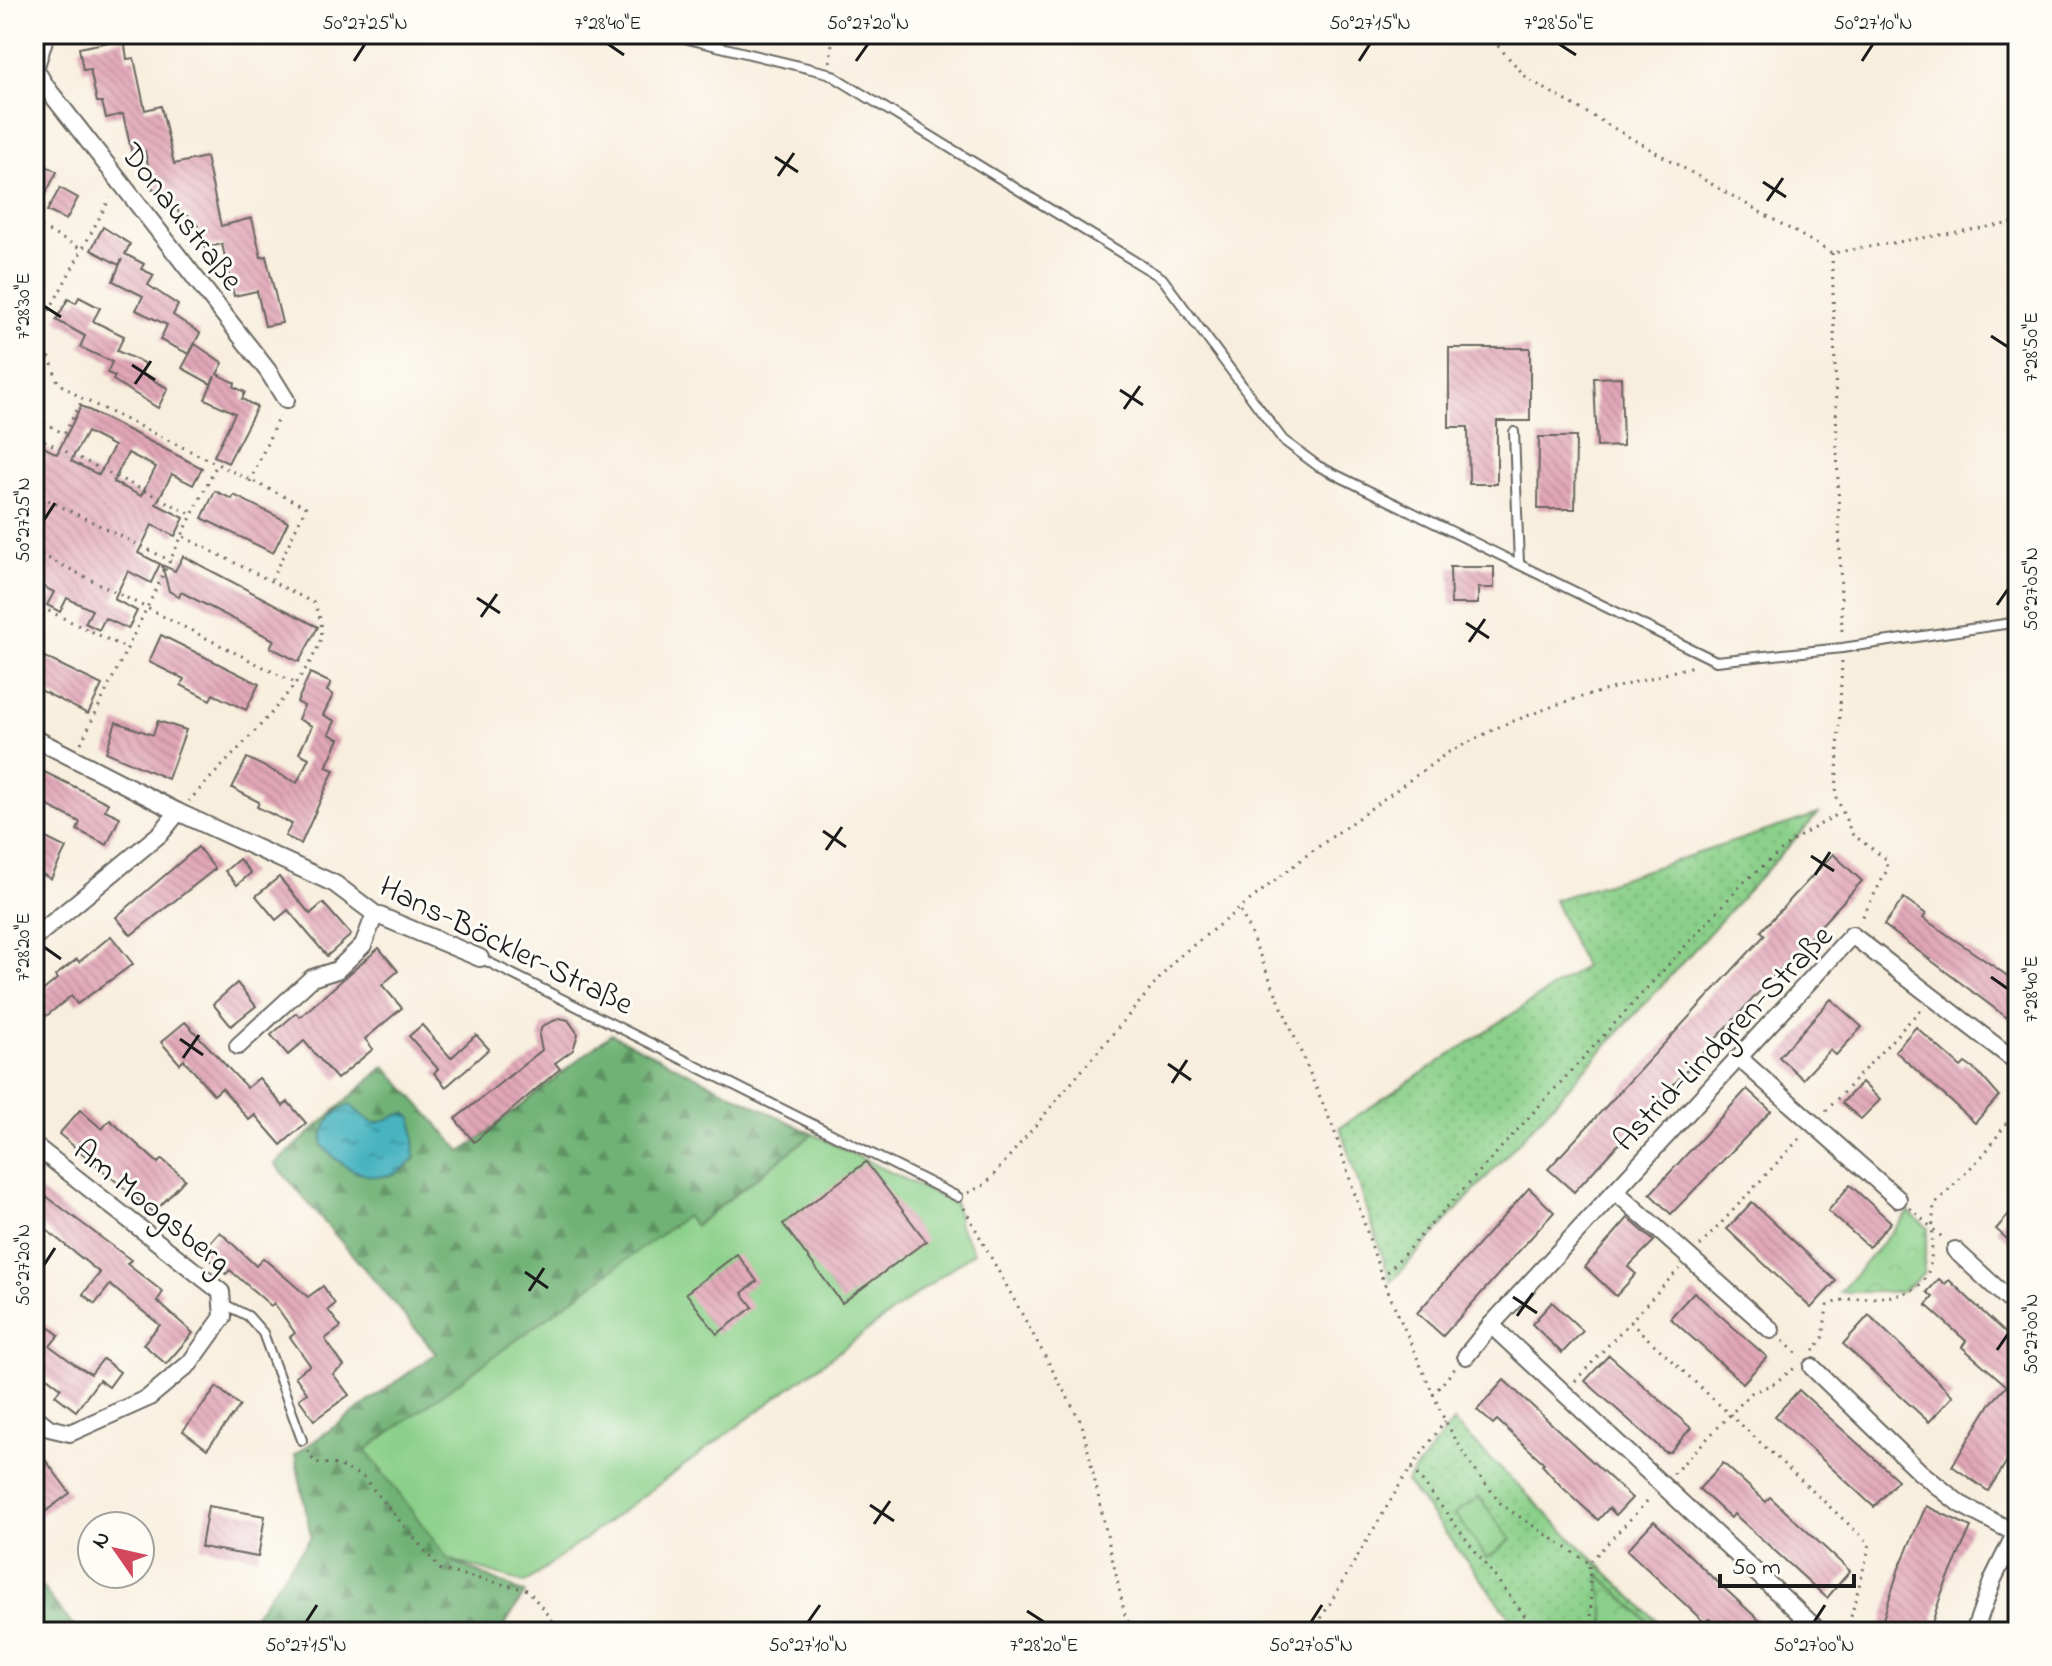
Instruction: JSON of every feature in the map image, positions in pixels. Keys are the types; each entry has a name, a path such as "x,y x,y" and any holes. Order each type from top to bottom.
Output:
{"street":[{"path":"35,69 46,34"},
{"name":"Donaustraße","path":"35,69 268,371 286,400"},
{"name":"Hans-Böckler-Straße","path":"34,738 178,812 335,884 375,914 480,958"},
{"path":"34,938 161,833 178,812"},
{"path":"238,1046 312,978 337,970 363,945 375,914"},
{"name":"Astrid-Lindgren-Straße","path":"1466,1356 1491,1325 1852,935 2018,1063"},
{"path":"1739,1058 1898,1199"},
{"name":"Am Moogsberg","path":"34,1145 221,1292 224,1304 223,1317 190,1363 148,1398 70,1433 49,1428 34,1416"},
{"path":"1615,1191 1771,1330"},
{"path":"1955,1250 2018,1308"},
{"path":"1491,1325 1820,1632"},
{"path":"1812,1367 1920,1472 1960,1504 2016,1530 1974,1632"}],"lane":[{"path":"667,34 829,74 1162,278 1283,440 1318,466 1716,661 1842,648 2018,622"},
{"path":"1514,432 1519,564"},
{"name":"Hans-Böckler-Straße","path":"480,958 958,1197"},
{"path":"224,1304 248,1316 263,1333 302,1440"}],"path":[{"path":"829,74 833,34"},
{"path":"1487,34 1528,79 1832,253 2018,222"},
{"path":"34,339 121,179"},
{"path":"34,224 81,249"},
{"path":"1832,253 1842,648 1836,796 1852,834 1886,859 1887,870 1852,935"},
{"path":"34,350 50,358 58,383 83,399 306,507 271,581"},
{"path":"34,416 64,434 83,399"},
{"path":"250,482 286,400"},
{"path":"44,422 35,439 193,515"},
{"path":"74,757 217,465"},
{"path":"34,493 171,561"},
{"path":"178,812 295,683 319,643 322,620 314,603 184,537"},
{"path":"34,551 295,683"},
{"path":"34,604 128,649"},
{"path":"1133,1632 1125,1615 1082,1424 958,1197 986,1184 1176,959 1447,753 1503,725 1564,702 1716,661"},
{"path":"1382,1278 1743,883 1795,839 1841,812"},
{"path":"1240,909 1334,1130 1382,1278 1445,1421 1471,1465 1502,1505 1589,1563"},
{"path":"1562,1394 1932,997"},
{"path":"1898,1199 1932,1225 1955,1250"},
{"path":"1630,1322 1870,1544 1847,1632"},
{"path":"1771,1330 1812,1367"},
{"path":"1433,1395 1466,1356"},
{"path":"1313,1632 1412,1468 1445,1421"},
{"path":"302,1440 314,1462 338,1465 363,1477 441,1570 528,1590 561,1632"},
{"path":"1412,1468 1537,1632"}],"green space":[{"path":"1818,814 1391,1282 1340,1127 1584,967 1554,900"},
{"path":"611,1034 813,1134 694,1226 685,1216 448,1559 525,1593 500,1632 242,1632 311,1537 295,1455 436,1353 275,1164 385,1066 462,1152"},
{"path":"813,1134 955,1204 959,1225 974,1252 525,1583 448,1559 366,1450 686,1216 695,1226"},
{"path":"1909,1212 1928,1228 1923,1274 1902,1292 1840,1292"},
{"path":"1453,1422 1668,1632 1522,1632 1406,1482"},
{"path":"1479,1497 1511,1540 1487,1558 1455,1514"},
{"path":"1599,1574 1659,1632 1607,1632"},
{"path":"34,1577 78,1632 34,1632"}],"water":[{"path":"350,1105 376,1123 405,1113 413,1118 415,1158 392,1174 379,1176 355,1171 343,1164 322,1145 326,1125 333,1116"}],"building":[{"path":"124,39 127,59 134,58 145,110 161,106 174,164 206,157 221,226 252,218 261,257 266,256 282,323 265,326 257,291 234,296 222,244 205,248 197,224 191,225 189,216 179,214 176,204 169,205 167,193 162,194 161,188 153,190 145,151 132,154 123,114 106,118 102,102 97,102 90,69 83,70 79,48"},
{"path":"34,159 57,172 45,195 34,189"},
{"path":"60,188 78,198 66,220 47,211"},
{"path":"103,227 130,244 125,254 144,264 141,269 154,275 148,285 178,305 173,315 200,333 189,354 160,340 167,325 136,310 143,296 113,281 122,259 119,265 91,250"},
{"path":"79,297 100,308 93,321 124,336 117,351 146,364 141,374 168,388 158,408 113,380 115,376 107,373 112,362 80,347 85,336 56,320 68,299 76,303"},
{"path":"195,344 223,363 217,374 235,383 234,387 245,392 242,399 257,407 228,463 214,456 235,413 205,399 215,376 211,384 182,368"},
{"path":"1449,348 1530,348 1530,421 1497,421 1497,484 1469,484 1468,427 1449,427"},
{"path":"1621,377 1623,446 1597,447 1594,378"},
{"path":"81,406 202,468 193,485 172,474 156,504 184,518 175,536 152,525 138,553 160,564 151,583 128,571 114,599 137,611 128,629 105,618 99,630 85,623 92,610 67,598 60,612 47,605 54,592 34,582 34,442 57,454","holes":["87,432 114,446 99,475 71,461","128,453 156,467 141,496 113,482"]},
{"path":"1539,437 1576,437 1575,509 1538,509"},
{"path":"215,491 232,499 234,495 288,522 273,553 202,518"},
{"path":"183,556 318,627 299,662 270,647 274,640 181,592 179,597 169,591 162,565 175,571"},
{"path":"1450,567 1494,567 1494,588 1478,588 1478,604 1451,604"},
{"path":"161,635 259,684 246,710 213,694 210,700 181,685 184,679 149,662"},
{"path":"34,652 102,685 88,714 34,687"},
{"path":"310,673 331,683 327,691 333,695 323,715 335,721 329,734 339,739 326,767 334,770 301,844 285,836 292,824 257,807 259,802 232,788 247,758 297,783 309,758 299,753 312,726 298,719 304,706 297,702"},
{"path":"158,721 186,730 168,779 106,752 116,722 153,735"},
{"path":"34,767 108,803 105,810 120,817 107,845 77,830 80,822 34,799"},
{"path":"40,835 66,848 51,879 34,870 34,846"},
{"path":"198,847 215,869 131,935 116,917"},
{"path":"1833,854 1862,881 1574,1192 1548,1169 1765,935 1761,931"},
{"path":"239,859 251,873 237,885 225,871"},
{"path":"279,877 310,914 323,903 351,935 327,956 288,910 276,920 256,896"},
{"path":"1904,898 1926,914 1923,918 2018,983 2018,1026 1884,925"},
{"path":"111,936 133,964 77,1004 71,996 34,1026 34,998 57,979 55,976 77,959 79,962"},
{"path":"379,948 398,971 382,985 402,1008 365,1039 373,1049 337,1079 304,1041 288,1055 271,1035 296,1013 300,1017"},
{"path":"237,983 256,1006 231,1026 213,1004"},
{"path":"1831,999 1862,1027 1836,1055 1830,1050 1803,1079 1779,1057"},
{"path":"560,1018 568,1020 578,1034 573,1050 555,1063 560,1069 474,1142 455,1119 542,1050 539,1036 542,1026"},
{"path":"185,1022 247,1088 259,1078 283,1106 288,1102 306,1123 281,1145 255,1115 249,1120 222,1088 214,1095 184,1060 180,1064 161,1042"},
{"path":"422,1025 451,1058 476,1035 489,1049 446,1087 434,1073 438,1069 409,1036"},
{"path":"1916,1027 1961,1067 1965,1063 1978,1072 1999,1096 1975,1123 1895,1051"},
{"path":"1862,1082 1880,1100 1861,1119 1842,1103"},
{"path":"1747,1089 1771,1111 1671,1214 1650,1194"},
{"path":"80,1110 102,1129 110,1120 158,1163 162,1159 185,1179 154,1213 59,1134"},
{"path":"866,1162 926,1241 842,1303 783,1224"},
{"path":"1850,1185 1891,1222 1869,1247 1828,1211"},
{"path":"34,1187 131,1260 127,1264 163,1292 157,1301 193,1333 166,1364 143,1344 160,1325 110,1285 95,1304 83,1294 100,1273 34,1220"},
{"path":"1529,1188 1554,1212 1443,1336 1417,1313"},
{"path":"1752,1202 1836,1281 1811,1308 1727,1229"},
{"path":"2018,1204 2018,1249 1996,1229"},
{"path":"1628,1218 1654,1241 1628,1267 1636,1274 1616,1296 1585,1267"},
{"path":"220,1232 256,1266 263,1258 308,1297 323,1286 335,1304 328,1310 341,1327 325,1339 344,1366 333,1374 349,1395 314,1420 299,1399 307,1393 295,1376 310,1365 290,1337 295,1333 274,1303 271,1306 230,1270 226,1274 202,1252"},
{"path":"737,1254 757,1281 742,1293 753,1307 717,1334 686,1293"},
{"path":"1939,1279 1945,1284 1949,1280 2018,1345 2018,1444 1988,1491 1952,1466 1990,1404 2007,1386 1962,1347 1966,1341 1926,1305 1933,1297 1927,1292"},
{"path":"1694,1292 1767,1357 1743,1383 1670,1318"},
{"path":"1552,1302 1583,1331 1562,1353 1532,1324"},
{"path":"1869,1315 1953,1396 1929,1422 1843,1344"},
{"path":"45,1324 59,1335 50,1346 77,1366 91,1374 103,1359 120,1372 109,1387 99,1380 76,1411 55,1395 61,1388 34,1367 34,1338"},
{"path":"1609,1355 1691,1428 1670,1452 1665,1452 1585,1381"},
{"path":"1504,1380 1632,1498 1616,1515 1609,1508 1598,1520 1561,1486 1542,1465 1544,1463 1497,1420 1493,1424 1477,1410"},
{"path":"217,1387 240,1406 207,1449 183,1431"},
{"path":"1799,1390 1898,1480 1874,1507 1775,1416"},
{"path":"34,1445 70,1493 34,1520"},
{"path":"1723,1463 1766,1502 1770,1497 1850,1571 1827,1598 1734,1514 1731,1518 1699,1489"},
{"path":"208,1506 265,1516 258,1557 201,1547"},
{"path":"1926,1506 1971,1527 1942,1592 1929,1632 1879,1632 1899,1568"},
{"path":"1654,1521 1772,1632 1723,1632 1709,1619 1705,1623 1627,1550"}]}
